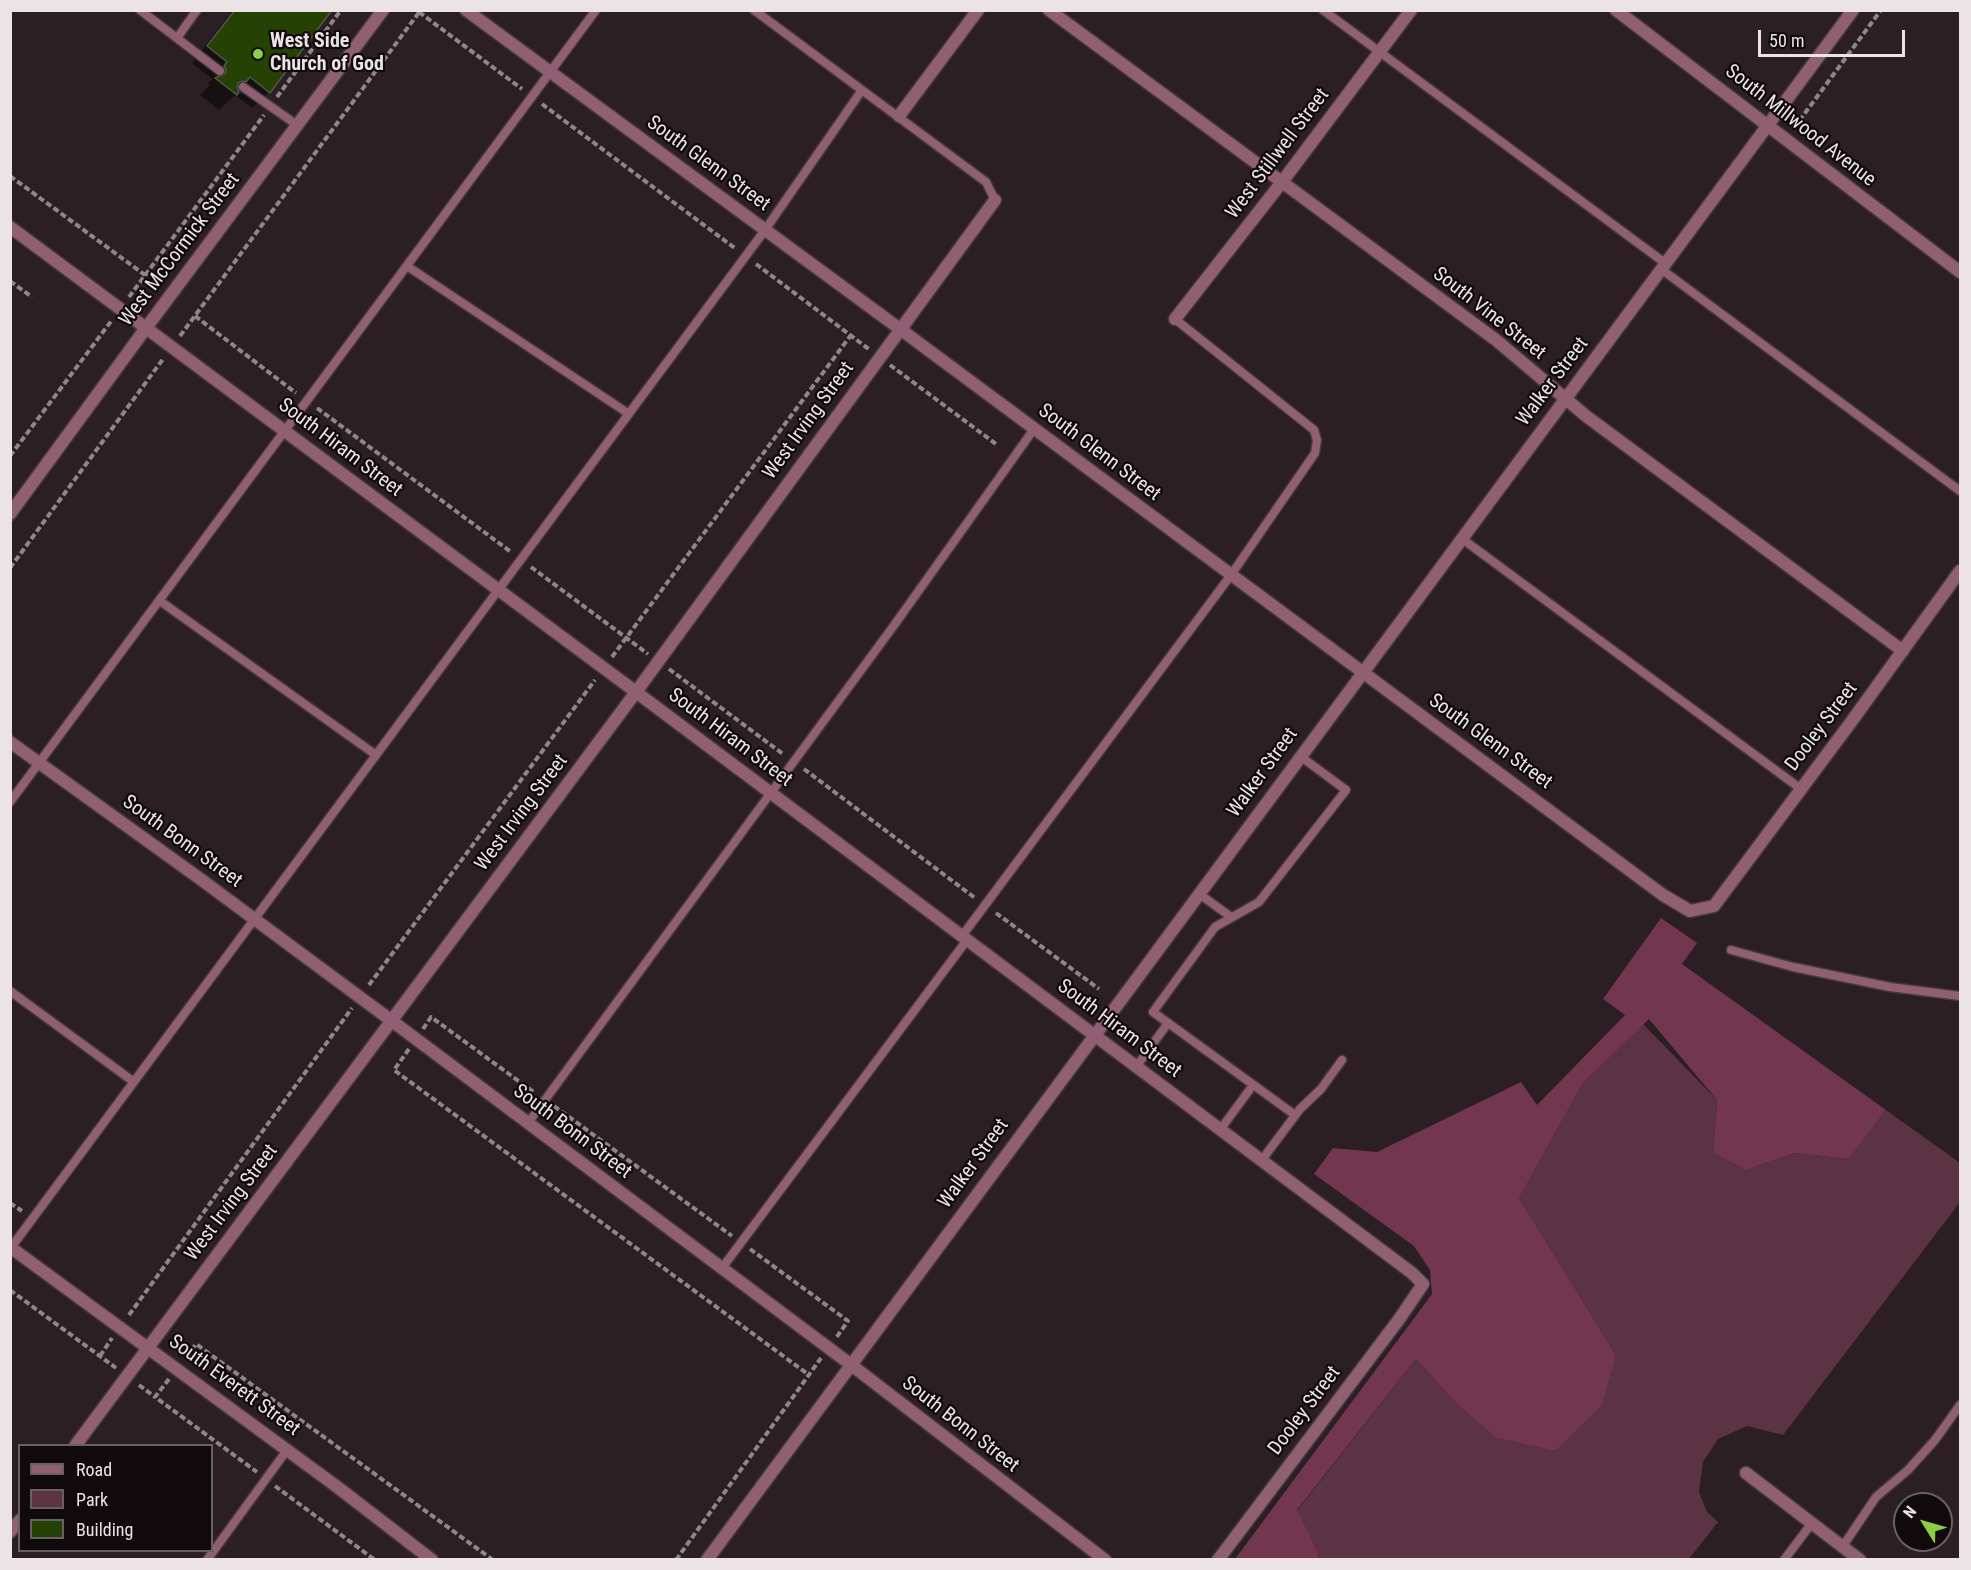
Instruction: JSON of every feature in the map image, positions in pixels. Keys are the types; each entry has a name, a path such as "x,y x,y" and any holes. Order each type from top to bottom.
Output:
{"street":[{"name":"West McCormick Street","path":"10,514 383,10"},
{"name":"South Glenn Street","path":"466,10 900,329 1663,896 1690,910 1714,906"},
{"path":"899,116 978,10"},
{"name":"South Vine Street","path":"1049,10 1496,340 1565,398 1903,651"},
{"name":"West Stillwell Street","path":"1175,319 1282,182 1411,10"},
{"name":"South Millwood Avenue","path":"1616,10 1960,272"},
{"name":"Walker Street","path":"706,1560 1853,10"},
{"name":"West Irving Street","path":"76,1444 636,692 995,200"},
{"name":"South Hiram Street","path":"10,227 604,668 1423,1284"},
{"name":"Dooley Street","path":"1714,906 1960,571"},
{"name":"South Bonn Street","path":"10,742 360,997 850,1364 1105,1560"},
{"name":"South Everett Street","path":"11,1248 287,1450 432,1560"},
{"name":"Dooley Street","path":"1218,1560 1393,1328 1423,1284"},
{"path":"1746,1473 1860,1560"}],"lane":[{"path":"177,38 197,10"},
{"path":"10,802 596,10"},
{"path":"754,10 986,182 995,200"},
{"path":"1323,10 1960,490"},
{"path":"144,12 220,71"},
{"path":"243,87 297,125"},
{"path":"11,1248 765,230 862,90"},
{"path":"407,266 629,414"},
{"path":"722,1268 1231,575 1316,453 1317,440 1314,430 1175,319"},
{"path":"528,1123 895,624 1034,429"},
{"path":"1461,538 1801,789"},
{"path":"160,601 376,755"},
{"path":"1295,1115 1153,1012 1215,927 1259,902 1346,790 1300,756"},
{"path":"1198,893 1231,917"},
{"path":"1731,950 1793,968 1890,987 1960,996"},
{"path":"10,991 134,1082"},
{"path":"1136,1067 1168,1023"},
{"path":"1262,1161 1295,1115 1321,1089 1342,1060"},
{"path":"1220,1130 1253,1084"},
{"path":"1842,1546 1876,1497 1908,1470 1935,1440 1960,1405"},
{"path":"213,1552 287,1450"},
{"path":"1784,1560 1812,1523"}],"path":[{"path":"10,456 340,10"},
{"path":"1793,129 1881,10"},
{"path":"10,568 420,11 996,444"},
{"path":"10,176 145,275"},
{"path":"10,281 32,297"},
{"path":"100,1356 360,997 851,335"},
{"path":"10,1290 155,1397"},
{"path":"676,1560 809,1375"}],"green space":[{"path":"1643,1024 1717,1100 1713,1153 1746,1170 1795,1153 1849,1159 1886,1110 1960,1163 1960,1202 1783,1435 1747,1426 1718,1439 1703,1462 1699,1492 1707,1512 1718,1522 1689,1559 1318,1559 1318,1552 1297,1511 1416,1359 1457,1404 1498,1438 1555,1451 1616,1355 1519,1198 1583,1083"}],"shaded area":[{"path":"1661,918 1697,943 1682,964 1886,1110 1849,1159 1795,1153 1746,1170 1713,1153 1717,1100 1649,1019 1583,1083 1519,1198 1616,1355 1602,1405 1555,1451 1497,1438 1457,1404 1416,1359 1297,1510 1318,1552 1318,1559 1235,1559 1432,1294 1430,1270 1414,1246 1314,1174 1333,1148 1377,1152 1521,1082 1537,1105 1625,1015 1603,999"}],"building":[{"name":"West Side Church of God","path":"235,10 332,10 270,93 250,77 246,82 238,83 237,95 215,78 225,74 224,66 227,62 207,46"}],"place":[{"name":"West Side Church of God","path":"258,54"}]}
